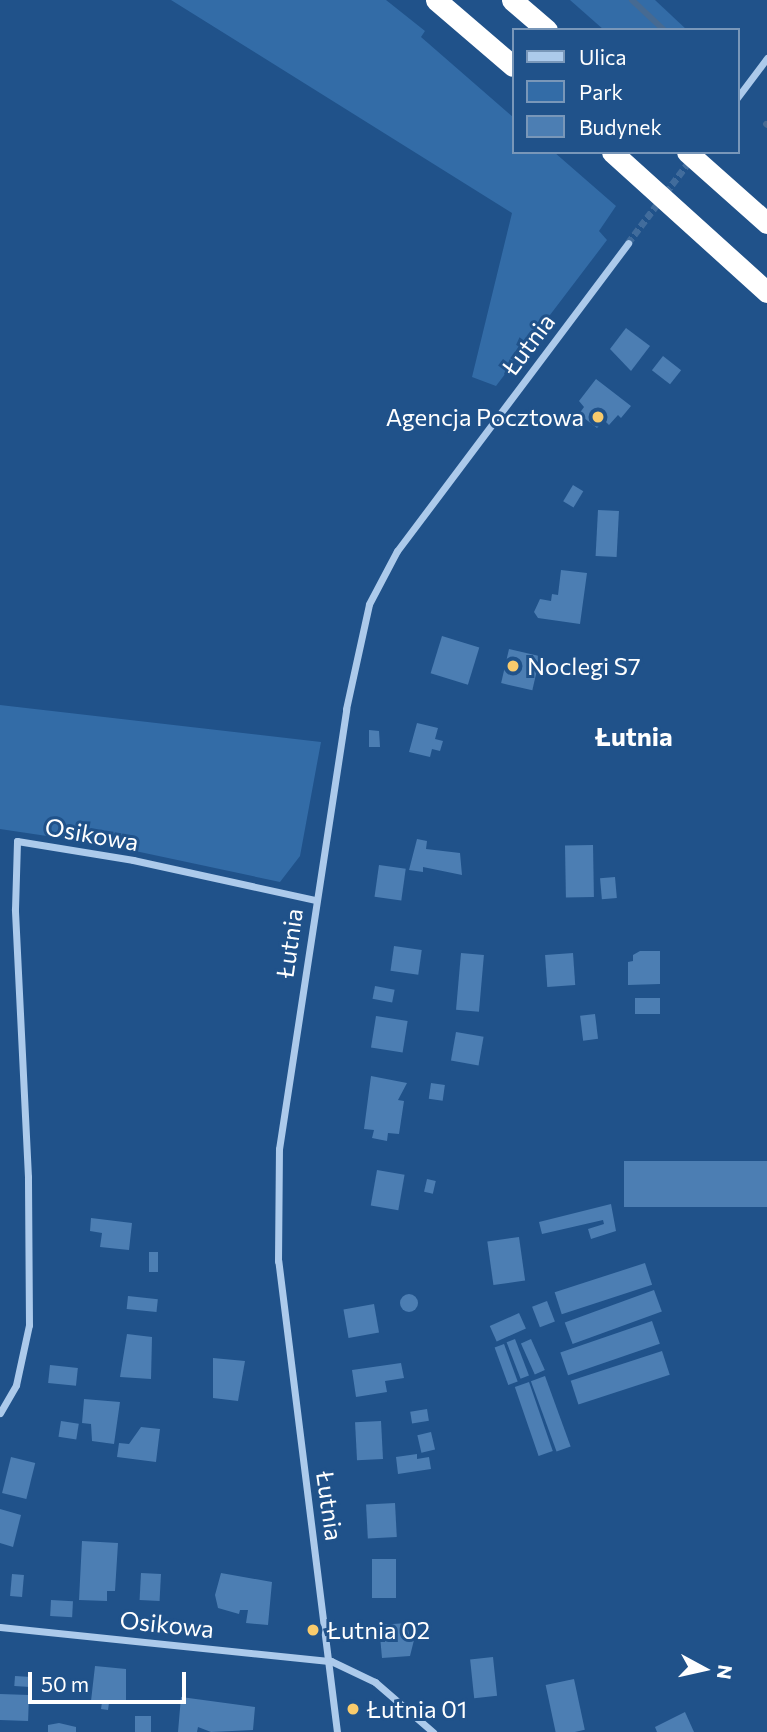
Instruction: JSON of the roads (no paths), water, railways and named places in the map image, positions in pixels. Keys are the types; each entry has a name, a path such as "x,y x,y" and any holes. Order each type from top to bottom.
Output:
{"highway":[{"path":"436,0 512,65"},
{"path":"512,0 545,28"},
{"path":"614,154 767,292"},
{"path":"689,154 767,223"}],"street":[{"path":"739,95 767,58"},
{"name":"Łutnia","path":"337,1732 331,1661 278,1261 279,1149 315,900 369,604 397,551 628,243"},
{"name":"Osikowa","path":"0,1413 16,1385 29,1313 27,1123 15,909 17,841 132,860 315,900"},
{"name":"Osikowa","path":"0,1627 331,1661 375,1682 433,1732"}],"waterway":[{"path":"632,0 662,28"}],"tunnel":[{"path":"628,243 691,159"}],"place":[{"name":"Agencja Pocztowa","path":"598,417"},
{"name":"Noclegi S7","path":"513,666"},
{"name":"Łutnia 02","path":"313,1630"},
{"name":"Łutnia 01","path":"353,1709"}],"district":[{"name":"Łutnia","path":"634,736"}]}
